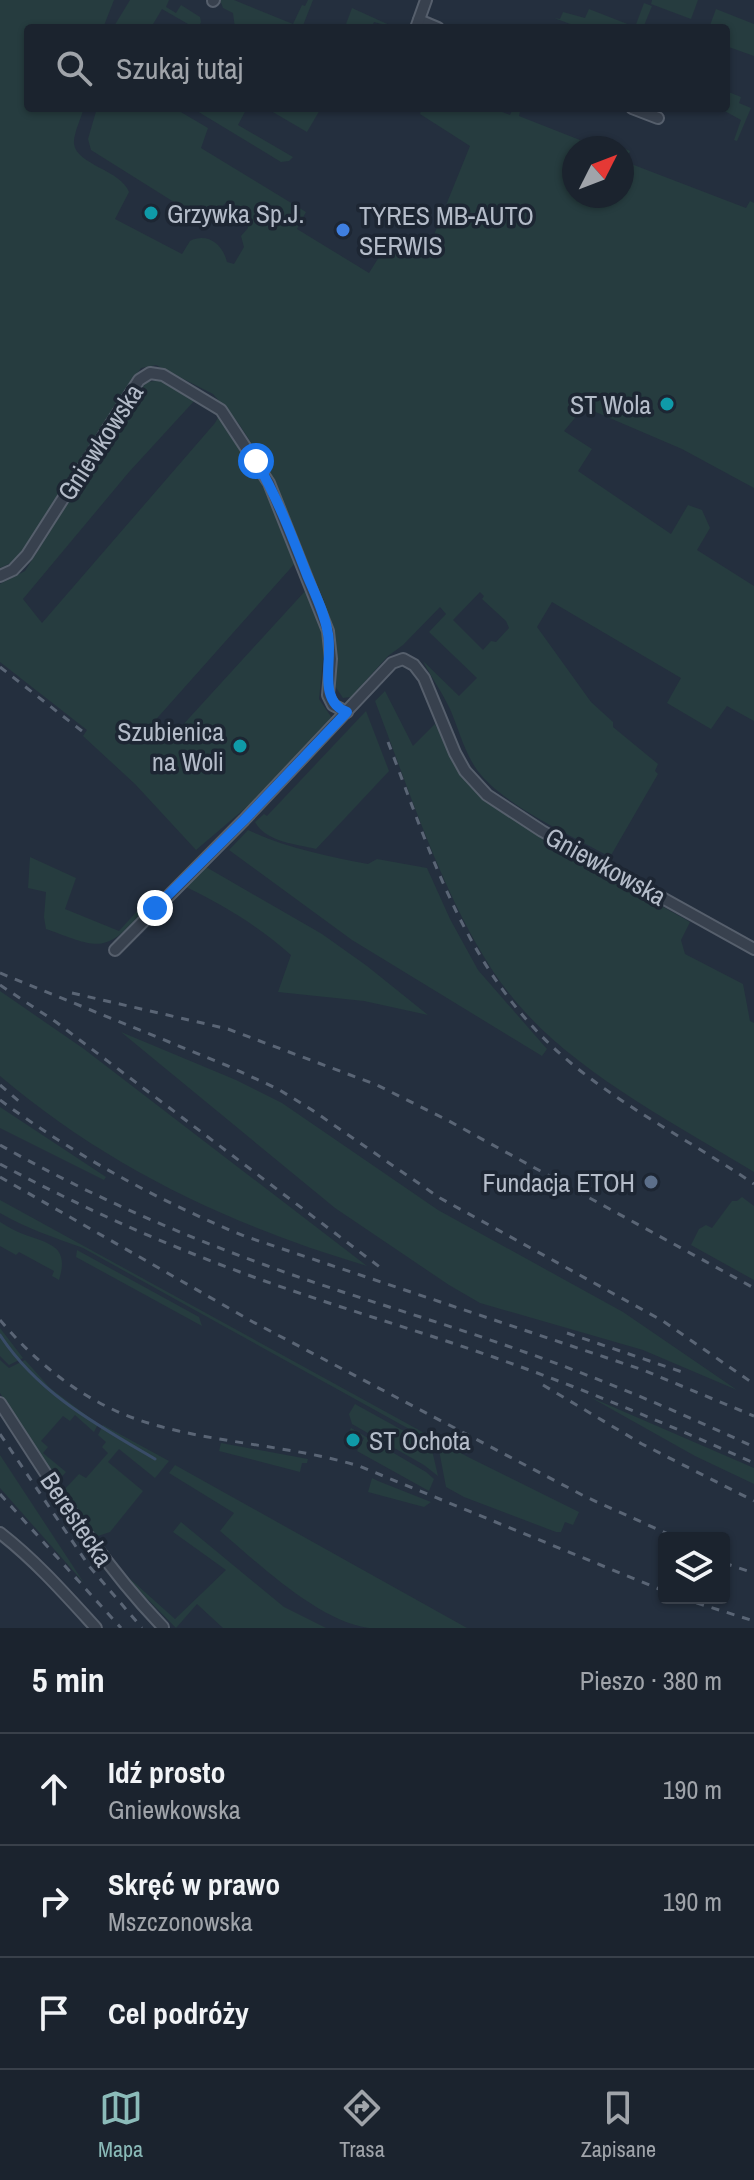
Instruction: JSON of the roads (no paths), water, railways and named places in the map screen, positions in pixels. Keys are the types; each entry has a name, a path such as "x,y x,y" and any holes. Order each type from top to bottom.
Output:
{"street":[{"path":"417,24 426,0"},
{"path":"642,112 658,118"},
{"name":"Gniewkowska","path":"0,576 13,570 27,555 139,380 150,373 163,375 221,410 269,483 328,631 331,659 328,695 333,705 347,712 392,663 403,659 414,665 430,690 465,771 487,795 542,831 754,949"},
{"path":"115,950 347,712"},
{"name":"Berestecka","path":"0,1403 97,1551 163,1627"},
{"path":"0,1533 53,1579 96,1628"}],"waterway":[{"path":"0,1335 15,1356 50,1391 90,1420 155,1459"}],"railway":[{"path":"0,667 87,735"},
{"path":"388,742 439,874 481,956 506,995 536,1031 593,1081 754,1184"},
{"path":"0,973 278,1089 440,1198 663,1321 754,1384"},
{"path":"0,985 56,1022 381,1268"},
{"path":"72,993 228,1029 377,1085 449,1121 754,1288"},
{"path":"0,1085 21,1103"},
{"path":"0,1100 118,1176 244,1236 643,1370 754,1416"},
{"path":"0,1145 130,1211 197,1239 549,1361 754,1447"},
{"path":"0,1164 114,1220 202,1258 529,1370 754,1463"},
{"path":"0,1177 253,1322 586,1497 664,1532"},
{"path":"0,1320 51,1370 90,1397 132,1418 206,1437 309,1454 359,1466 658,1589"},
{"path":"567,1333 688,1374"},
{"path":"543,1385 642,1444 754,1501"},
{"path":"0,1434 89,1566 142,1628"},
{"path":"0,1494 121,1628"},
{"path":"730,1565 754,1573"},
{"path":"700,1604 754,1621"}],"place":[{"name":"Grzywka Sp.J.","path":"151,213"},
{"name":"TYRES MB-AUTO SERWIS","path":"343,230"},
{"name":"ST Wola","path":"667,404"},
{"name":"Szubienica na Woli","path":"240,746"},
{"name":"Fundacja ETOH","path":"651,1182"},
{"name":"ST Ochota","path":"353,1440"}]}
